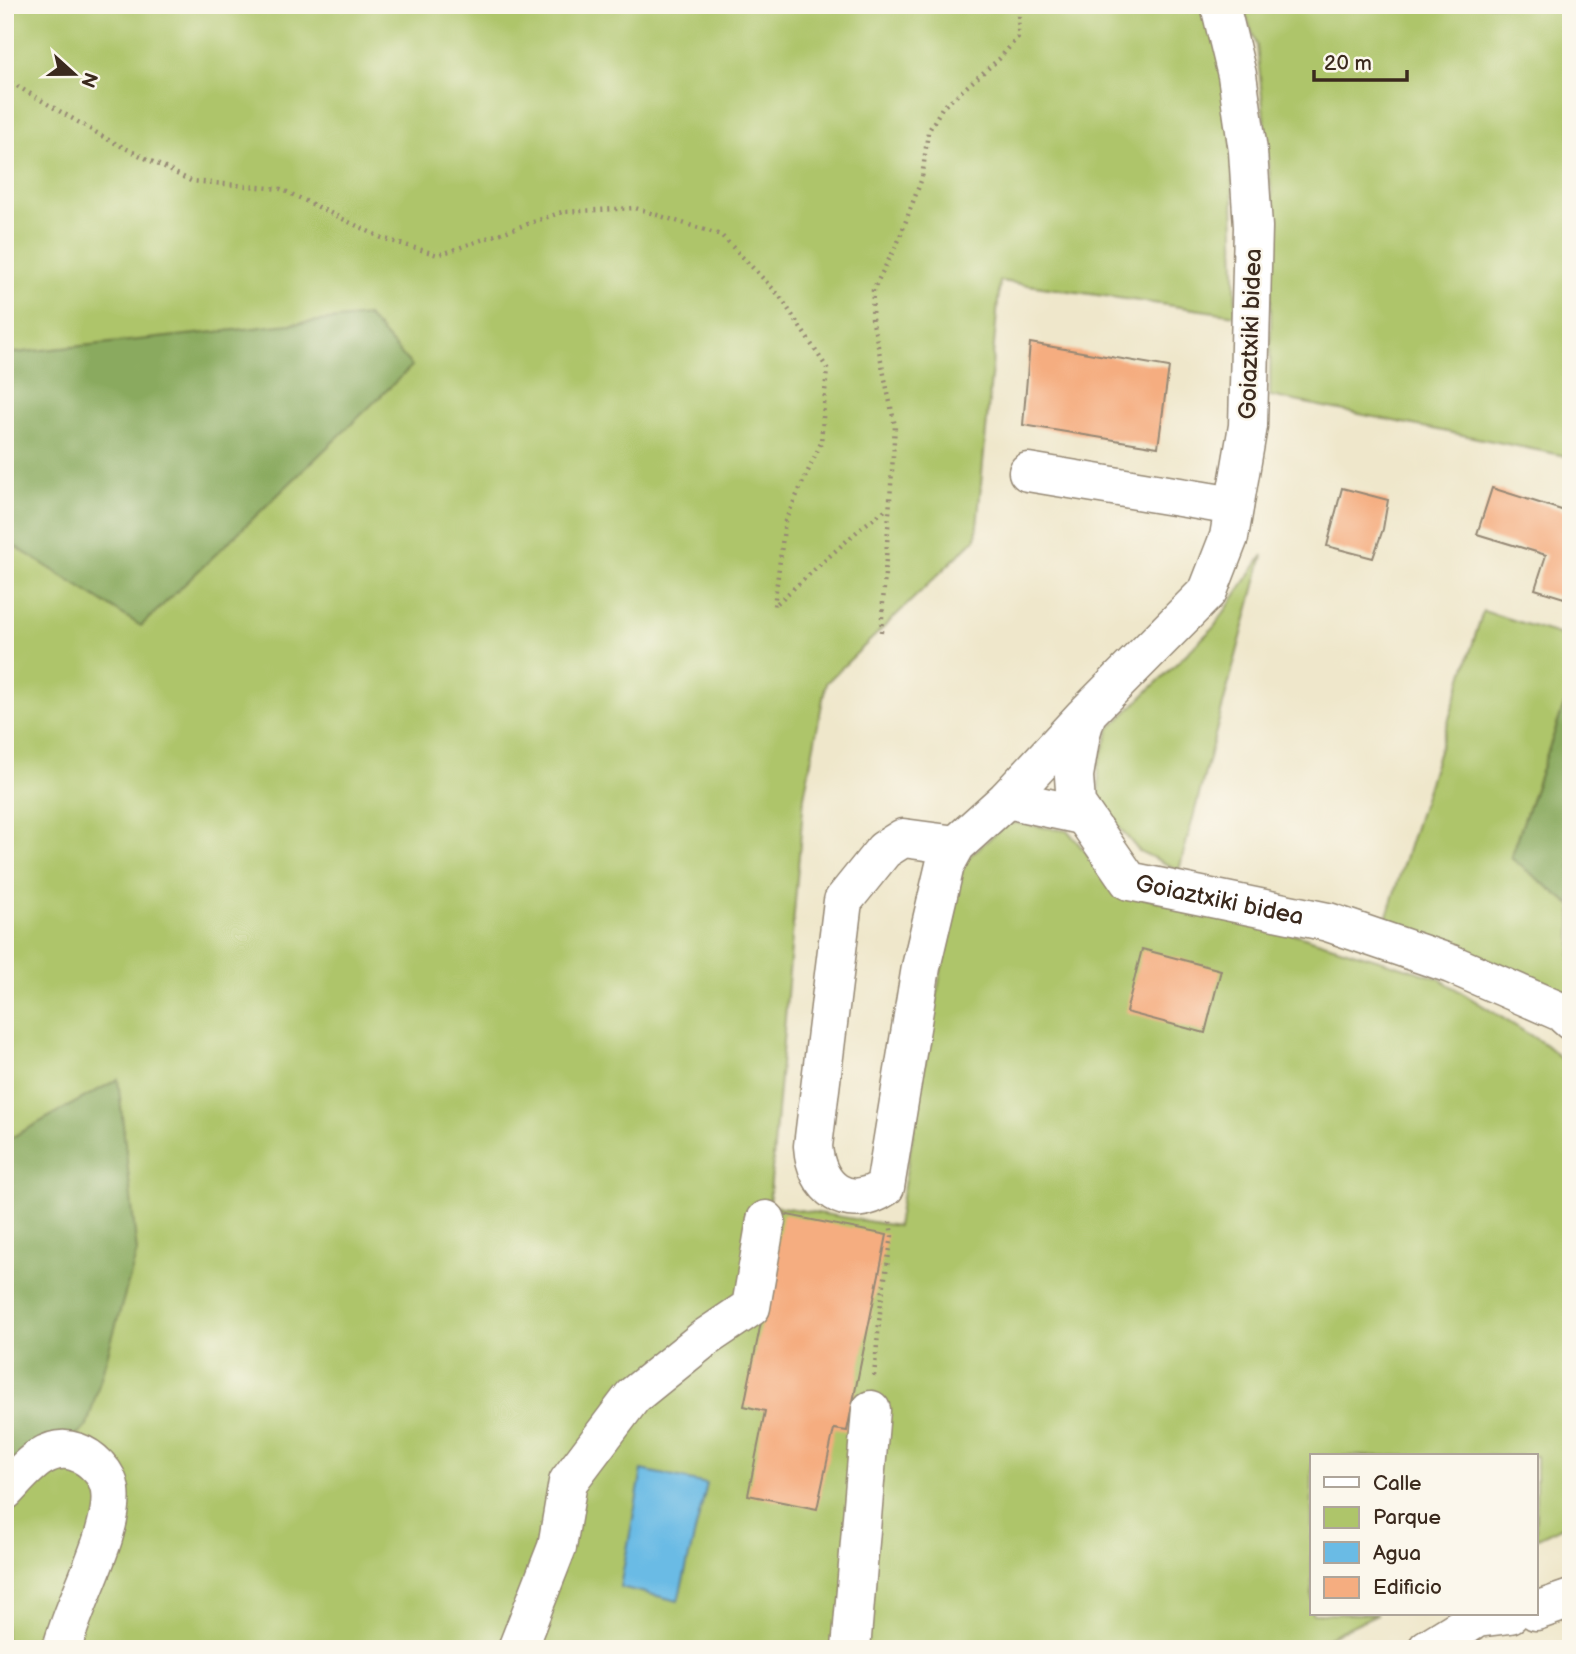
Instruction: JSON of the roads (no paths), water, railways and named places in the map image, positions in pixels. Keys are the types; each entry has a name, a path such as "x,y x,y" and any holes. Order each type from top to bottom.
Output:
{"street":[{"name":"Goiaztxiki bidea","path":"1220,5 1242,113 1253,227 1248,426 1229,537 1208,592 1087,713 1074,776 1074,792 1081,815 1129,881 1328,922 1451,964 1561,1012 1571,1021"},
{"path":"1028,472 1234,506"},
{"path":"956,845 903,838 884,850 843,901 813,1146 814,1163 834,1191 843,1198 874,1194 885,1187 921,967 945,865 956,845 1007,799 1087,713"},
{"path":"1007,799 1081,815"},
{"path":"517,1649 557,1547 568,1482 633,1396 705,1338 751,1307 766,1220"},
{"path":"851,1649 871,1410"},
{"path":"5,1491 39,1457 58,1449 72,1450 87,1457 101,1471 110,1486 111,1503 101,1540 62,1649"},
{"path":"1538,1611 1571,1599"},
{"path":"1427,1649 1477,1618 1494,1616"}],"water":[{"path":"642,1470 707,1484 678,1601 620,1587"}]}
